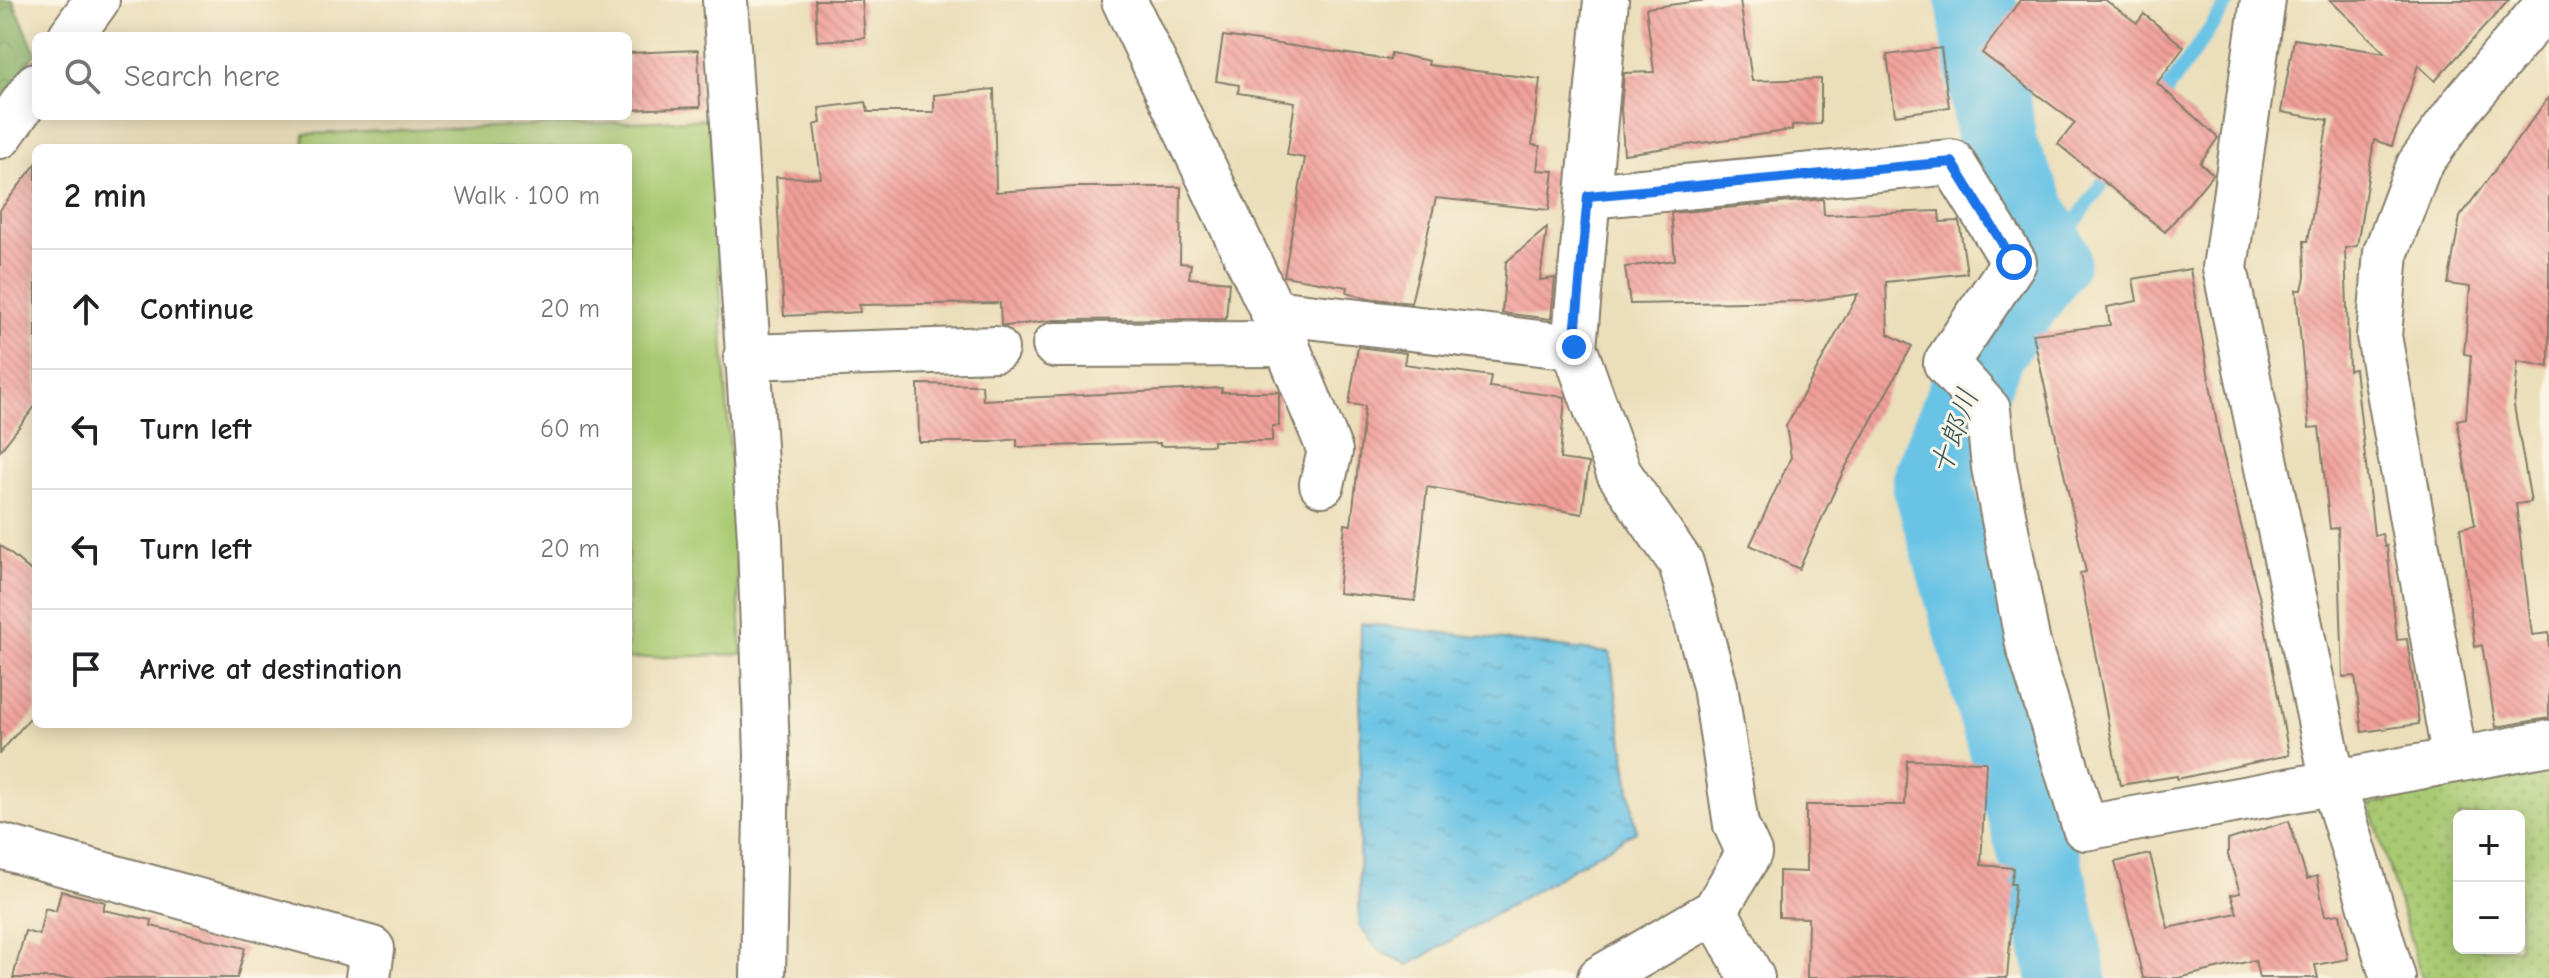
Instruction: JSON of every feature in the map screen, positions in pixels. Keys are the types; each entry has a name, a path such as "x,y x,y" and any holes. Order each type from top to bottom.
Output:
{"street":[{"path":"74,32 97,0"},
{"path":"725,0 760,539 767,756 763,978"},
{"path":"1124,0 1280,328 1330,451 1322,484"},
{"path":"1600,978 1715,911 1749,853 1736,825 1715,686 1681,563 1619,473 1574,347 1606,0"},
{"path":"2263,0 2225,268 2333,782 2393,978"},
{"path":"2455,760 2379,336 2386,252 2419,165 2461,107 2549,2"},
{"path":"0,136 32,91"},
{"path":"1588,196 1952,162 2014,262 1946,363 1988,410 1994,467 2028,644 2085,828 2549,743"},
{"path":"1055,345 1280,328 1574,347"},
{"path":"746,357 996,349"},
{"path":"0,846 372,949 368,978"},
{"path":"1715,911 1752,978"}],"green space":[{"path":"0,0 13,0 32,44 32,58 0,100"},
{"path":"710,119 742,654 632,659 632,144 303,144 304,134"},
{"path":"2549,767 2549,978 2422,978 2370,805"}],"water":[{"path":"1361,623 1610,653 1636,831 1409,965 1379,951 1359,925"}],"building":[{"path":"815,0 862,0 865,38 817,41"},
{"path":"1707,0 1740,0 1752,81 1821,79 1821,124 1792,125 1792,130 1624,154 1621,109 1624,73 1654,72 1646,8"},
{"path":"2020,0 2105,0 2137,23 2144,14 2184,47 2157,83 2218,138 2200,163 2213,174 2165,232 2058,144 2075,123 1982,53"},
{"path":"2330,0 2509,0 2435,81 2418,65 2392,146 2374,140 2357,246 2345,248 2349,370 2355,369 2374,535 2382,534 2387,546 2397,640 2407,639 2419,724 2362,732 2355,676 2343,677 2338,528 2330,529 2319,427 2309,428 2296,290 2302,290 2305,277 2304,241 2308,241 2328,120 2281,112 2294,39 2385,53"},
{"path":"1223,36 1390,60 1391,53 1429,61 1428,65 1540,79 1532,145 1540,146 1537,170 1554,171 1549,210 1436,198 1411,303 1366,298 1347,292 1348,287 1284,276 1305,158 1287,155 1295,102 1238,93 1239,85 1216,81"},
{"path":"1941,48 1949,107 1895,115 1887,55"},
{"path":"698,50 700,107 632,110 632,53"},
{"path":"994,89 996,192 1075,187 1181,187 1180,263 1191,264 1189,278 1229,282 1226,319 1055,320 1006,326 1001,325 1000,303 859,305 860,312 784,316 776,177 821,178 814,125 821,123 819,108 866,102 868,112 934,112 934,95"},
{"path":"2549,97 2549,367 2518,361 2514,406 2531,502 2516,504 2532,635 2549,633 2549,718 2496,727 2482,645 2475,647 2460,528 2475,525 2457,420 2466,418 2471,355 2464,354 2470,287 2448,284 2460,217"},
{"path":"32,169 32,410 0,451 0,210"},
{"path":"1823,199 1824,215 1939,211 1940,222 1959,221 1967,273 1886,282 1888,334 1912,346 1843,472 1799,569 1750,545 1791,457 1786,426 1858,294 1809,301 1630,304 1625,267 1675,260 1671,213"},
{"path":"1547,228 1540,280 1555,278 1551,319 1502,313 1506,262"},
{"path":"2190,269 2220,442 2260,600 2289,755 2177,779 2177,776 2120,785 2080,573 2086,572 2033,334 2110,325 2107,307 2137,301 2133,279"},
{"path":"1358,347 1406,353 1404,364 1491,376 1489,387 1565,397 1560,459 1589,463 1582,514 1427,487 1415,601 1338,593 1345,524 1351,525 1365,406 1349,404"},
{"path":"918,384 982,385 983,400 1222,388 1221,392 1279,392 1279,426 1272,426 1272,441 1213,441 1213,445 1160,446 1160,443 1017,447 1017,439 919,442"},
{"path":"0,545 32,572 32,716 0,753"},
{"path":"1907,760 1986,762 1981,865 2014,868 2007,978 1807,978 1808,918 1779,917 1779,871 1806,872 1806,805 1905,805"},
{"path":"2289,821 2307,879 2317,876 2325,916 2340,914 2348,959 2315,965 2318,978 2259,978 2255,960 2178,978 2143,978 2115,862 2150,854 2168,928 2237,913 2231,895 2240,893 2228,855 2228,840"},
{"path":"61,891 105,902 103,910 152,920 151,926 245,948 237,978 13,978 25,931 39,935 45,908 56,911"}],"waterway":[{"name":"十郎川","path":"1976,0 1998,150 2050,258 1985,350 1932,482 2051,897 2067,978"},
{"path":"2157,105 2230,0"},
{"path":"2050,258 2113,168"}],"route":[{"path":"1574,347 1588,196 1952,162 2014,262"}]}
